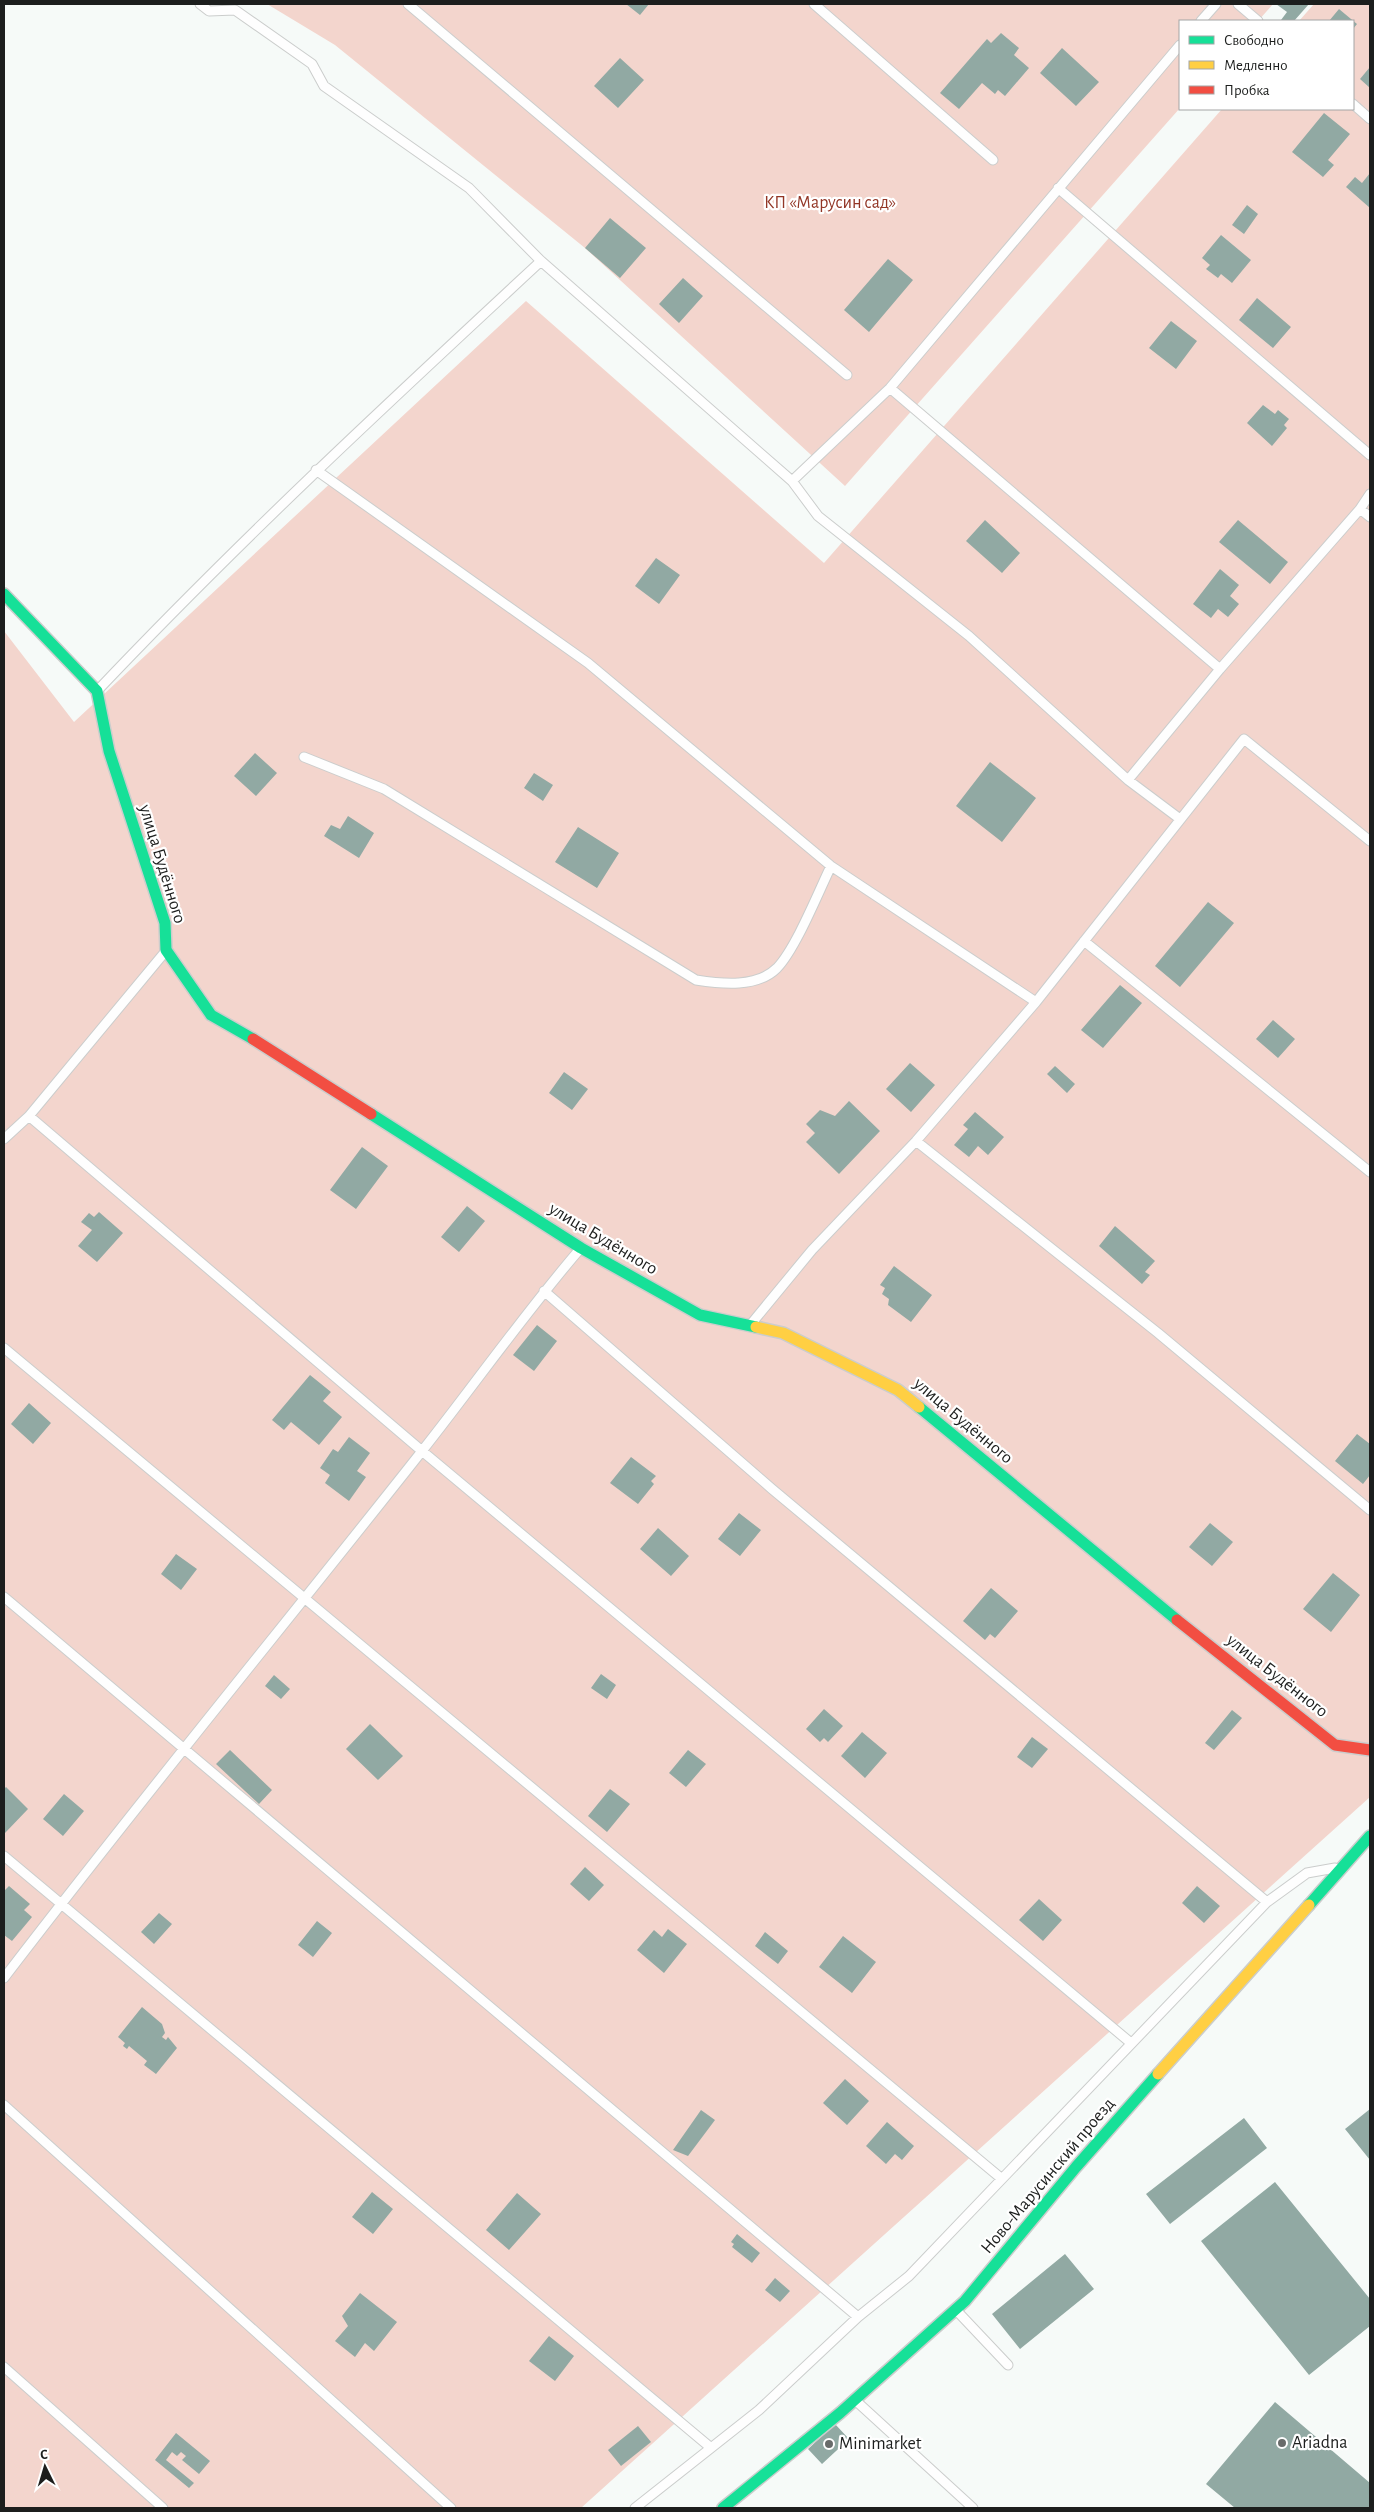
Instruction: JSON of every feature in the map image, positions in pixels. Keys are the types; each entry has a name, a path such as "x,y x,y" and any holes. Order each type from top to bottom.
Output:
{"street":[{"path":"4,594 97,691"},
{"name":"улица Будённого","path":"97,691 109,751 165,923 166,950 211,1015 581,1248 700,1315 783,1333 898,1390 1142,1592 1335,1745 1370,1750"},
{"name":"Ново-Марусинский проезд","path":"723,2508 855,2400 956,2309 1076,2167 1370,1836"}],"lane":[{"path":"200,4 209,11 235,10 312,64 324,86 469,188 541,261 792,481 818,516 969,636 1128,780 1180,819"},
{"path":"408,4 847,375"},
{"path":"814,4 993,160"},
{"path":"1202,20 1216,4"},
{"path":"1238,4 1257,20"},
{"path":"792,481 890,388 1179,46"},
{"path":"1354,105 1370,120"},
{"path":"1058,188 1370,455"},
{"path":"97,691 172,612 316,470 541,261"},
{"path":"890,388 1220,669"},
{"path":"316,470 588,663 831,866 1036,1002"},
{"path":"1128,780 1220,669 1360,509 1370,494"},
{"path":"1360,509 1370,517"},
{"path":"751,1325 812,1250 916,1141 1036,1002 1244,739 1370,841"},
{"path":"304,757 384,789 696,980 721,984 752,981 776,968 791,947 831,866"},
{"path":"1084,942 1370,1172"},
{"path":"4,1139 29,1116 166,950"},
{"path":"29,1116 422,1451 1131,2043"},
{"path":"916,1141 1158,1334 1370,1510"},
{"path":"4,1978 183,1748 422,1451 544,1291 581,1248"},
{"path":"544,1291 772,1489 1267,1902"},
{"path":"4,1348 1002,2179"},
{"path":"4,1597 858,2317"},
{"path":"4,1856 62,1902 710,2447"},
{"path":"635,2508 759,2410 858,2317 909,2276 1267,1902 1307,1874 1342,1867"},
{"path":"4,2105 451,2508"},
{"path":"956,2309 1008,2365"},
{"path":"4,2366 163,2508"},
{"path":"855,2400 973,2508"}],"green space":[{"name":"КП «Марусин сад»","path":"267,4 1273,4 1259,20 1179,20 1179,109 845,486 585,248 335,45"},
{"path":"1314,4 1370,4 1370,1797 581,2508 4,2508 4,631 74,722 526,301 824,563 1221,110 1354,110 1354,20 1300,20"}],"building":[{"path":"626,4 649,4 640,15"},
{"path":"1276,4 1309,4 1295,20 1281,20 1287,12"},
{"path":"1339,9 1352,20 1330,20"},
{"path":"1001,33 1019,48 1014,55 1029,68 1005,96 998,90 995,94 982,83 959,109 940,93 987,39 991,43"},
{"path":"1062,48 1099,82 1076,106 1040,73"},
{"path":"620,58 644,80 618,108 594,86"},
{"path":"1370,67 1370,88 1360,79"},
{"path":"1324,113 1350,134 1328,160 1334,165 1323,177 1292,152"},
{"path":"1370,173 1370,208 1346,187 1355,177 1362,183"},
{"path":"1247,205 1258,214 1244,234 1232,225"},
{"path":"610,218 646,248 620,278 585,248"},
{"path":"1221,235 1251,260 1232,283 1221,274 1218,278 1206,269 1210,265 1202,258"},
{"path":"888,259 913,280 869,332 844,310"},
{"path":"683,278 703,296 679,323 659,304"},
{"path":"1257,298 1291,327 1273,348 1239,320"},
{"path":"1171,321 1197,341 1176,369 1149,348"},
{"path":"1263,405 1275,414 1278,410 1289,419 1284,425 1287,428 1272,446 1247,423"},
{"path":"985,520 1020,553 1002,573 966,541"},
{"path":"1238,520 1288,562 1270,584 1219,542"},
{"path":"656,558 680,575 659,604 635,586"},
{"path":"1220,569 1239,585 1230,596 1239,604 1228,617 1218,609 1211,618 1193,604"},
{"path":"255,753 277,773 256,796 234,776"},
{"path":"990,762 1036,798 1002,842 956,806"},
{"path":"534,773 553,785 543,801 524,788"},
{"path":"348,816 374,833 359,858 324,836 331,825 340,829"},
{"path":"578,827 619,853 597,888 555,862"},
{"path":"1208,902 1234,923 1180,987 1155,966"},
{"path":"1120,985 1142,1003 1103,1048 1081,1030"},
{"path":"1273,1020 1295,1039 1278,1058 1256,1039"},
{"path":"910,1063 935,1085 911,1112 886,1089"},
{"path":"1055,1066 1075,1084 1067,1093 1047,1074"},
{"path":"564,1072 588,1089 572,1110 549,1093"},
{"path":"849,1101 880,1131 839,1174 806,1142 815,1133 806,1124 820,1110 835,1116"},
{"path":"975,1112 1004,1137 988,1155 978,1146 969,1157 954,1145 968,1129 963,1125"},
{"path":"362,1147 388,1166 356,1209 330,1190"},
{"path":"467,1206 485,1221 459,1252 441,1237"},
{"path":"99,1212 123,1233 97,1262 78,1246 92,1230 81,1222 89,1213 94,1217"},
{"path":"1115,1226 1155,1261 1145,1272 1150,1275 1142,1284 1099,1246"},
{"path":"894,1266 932,1295 911,1322 888,1305 889,1299 882,1294 885,1288 880,1285"},
{"path":"537,1325 557,1341 534,1371 513,1355"},
{"path":"310,1375 331,1392 323,1401 342,1417 319,1445 291,1422 284,1430 272,1420"},
{"path":"29,1403 51,1423 33,1444 11,1424"},
{"path":"1357,1434 1370,1444 1370,1475 1363,1484 1335,1461"},
{"path":"349,1437 370,1453 357,1471 366,1477 349,1501 325,1483 330,1475 320,1468 333,1449 338,1452"},
{"path":"631,1457 656,1476 651,1481 654,1484 638,1504 610,1483"},
{"path":"739,1513 761,1530 740,1556 718,1539"},
{"path":"1210,1523 1233,1542 1212,1566 1189,1547"},
{"path":"658,1528 689,1556 671,1576 640,1549"},
{"path":"176,1554 197,1569 181,1590 161,1574"},
{"path":"1333,1573 1360,1595 1331,1632 1303,1609"},
{"path":"991,1588 1018,1611 995,1638 990,1634 985,1640 963,1621"},
{"path":"601,1674 616,1685 607,1699 591,1688"},
{"path":"274,1675 290,1689 281,1699 265,1686"},
{"path":"824,1709 843,1726 828,1742 824,1738 820,1742 806,1729"},
{"path":"1232,1710 1242,1718 1214,1750 1205,1743"},
{"path":"370,1724 403,1756 378,1780 346,1749"},
{"path":"862,1732 887,1753 865,1778 841,1756"},
{"path":"1032,1737 1048,1749 1032,1768 1017,1757"},
{"path":"230,1750 272,1790 259,1804 216,1764"},
{"path":"688,1750 706,1764 686,1787 669,1773"},
{"path":"6,1787 28,1809 5,1833 4,1789"},
{"path":"610,1789 630,1804 607,1832 588,1816"},
{"path":"64,1794 84,1811 63,1836 43,1819"},
{"path":"585,1867 604,1885 589,1901 570,1884"},
{"path":"9,1886 30,1904 24,1910 32,1917 12,1941 4,1935 4,1891"},
{"path":"1197,1886 1220,1906 1204,1923 1182,1903"},
{"path":"1039,1899 1062,1920 1043,1941 1019,1920"},
{"path":"159,1913 172,1924 154,1944 141,1932"},
{"path":"317,1921 332,1933 313,1957 298,1945"},
{"path":"668,1929 687,1944 664,1973 637,1950 654,1930 662,1937"},
{"path":"765,1932 788,1951 778,1964 755,1946"},
{"path":"843,1936 876,1962 852,1993 819,1967"},
{"path":"142,2007 162,2024 165,2033 162,2037 166,2040 168,2037 177,2048 156,2074 144,2065 147,2061 129,2046 127,2049 123,2046 125,2043 118,2037"},
{"path":"845,2079 869,2101 847,2125 823,2103"},
{"path":"1370,2109 1370,2160 1345,2129"},
{"path":"701,2110 715,2120 688,2156 673,2150"},
{"path":"1244,2118 1267,2148 1170,2224 1146,2194"},
{"path":"887,2122 914,2146 902,2160 895,2154 886,2164 866,2146"},
{"path":"1275,2182 1370,2299 1370,2326 1309,2375 1201,2241"},
{"path":"372,2192 393,2209 373,2234 352,2217"},
{"path":"517,2193 541,2214 509,2250 486,2230"},
{"path":"737,2234 760,2253 752,2263 732,2247 734,2244 731,2242"},
{"path":"1065,2254 1094,2289 1020,2349 992,2314"},
{"path":"775,2278 790,2291 780,2302 765,2290"},
{"path":"360,2293 397,2322 374,2351 365,2343 355,2357 335,2341 348,2326 342,2316"},
{"path":"549,2336 574,2356 555,2381 529,2361"},
{"name":"Ariadna","path":"1275,2402 1370,2483 1370,2508 1235,2508 1206,2484"},
{"name":"Minimarket","path":"835,2424 849,2439 822,2464 808,2449"},
{"path":"638,2426 651,2442 621,2466 608,2450"},
{"path":"176,2433 210,2461 199,2474 182,2460 186,2456 181,2452 177,2456 172,2452 166,2460 194,2483 189,2488 155,2460"}],"traffic: fast":[{"path":"4,594 97,691 109,751 165,923 166,950 211,1015 253,1039"},
{"path":"371,1114 581,1248 700,1315 756,1327"},
{"path":"919,1407 1177,1620"},
{"path":"1309,1905 1370,1836"},
{"path":"723,2508 840,2413 965,2301 1076,2167 1158,2074"}],"traffic: slow":[{"path":"756,1327 783,1333 898,1390 919,1407"},
{"path":"1158,2074 1309,1905"}],"traffic: jam":[{"path":"253,1039 371,1114"},
{"path":"1177,1620 1335,1745 1370,1750"}],"place":[{"name":"Ariadna","path":"1282,2443"},
{"name":"Minimarket","path":"829,2444"}]}
